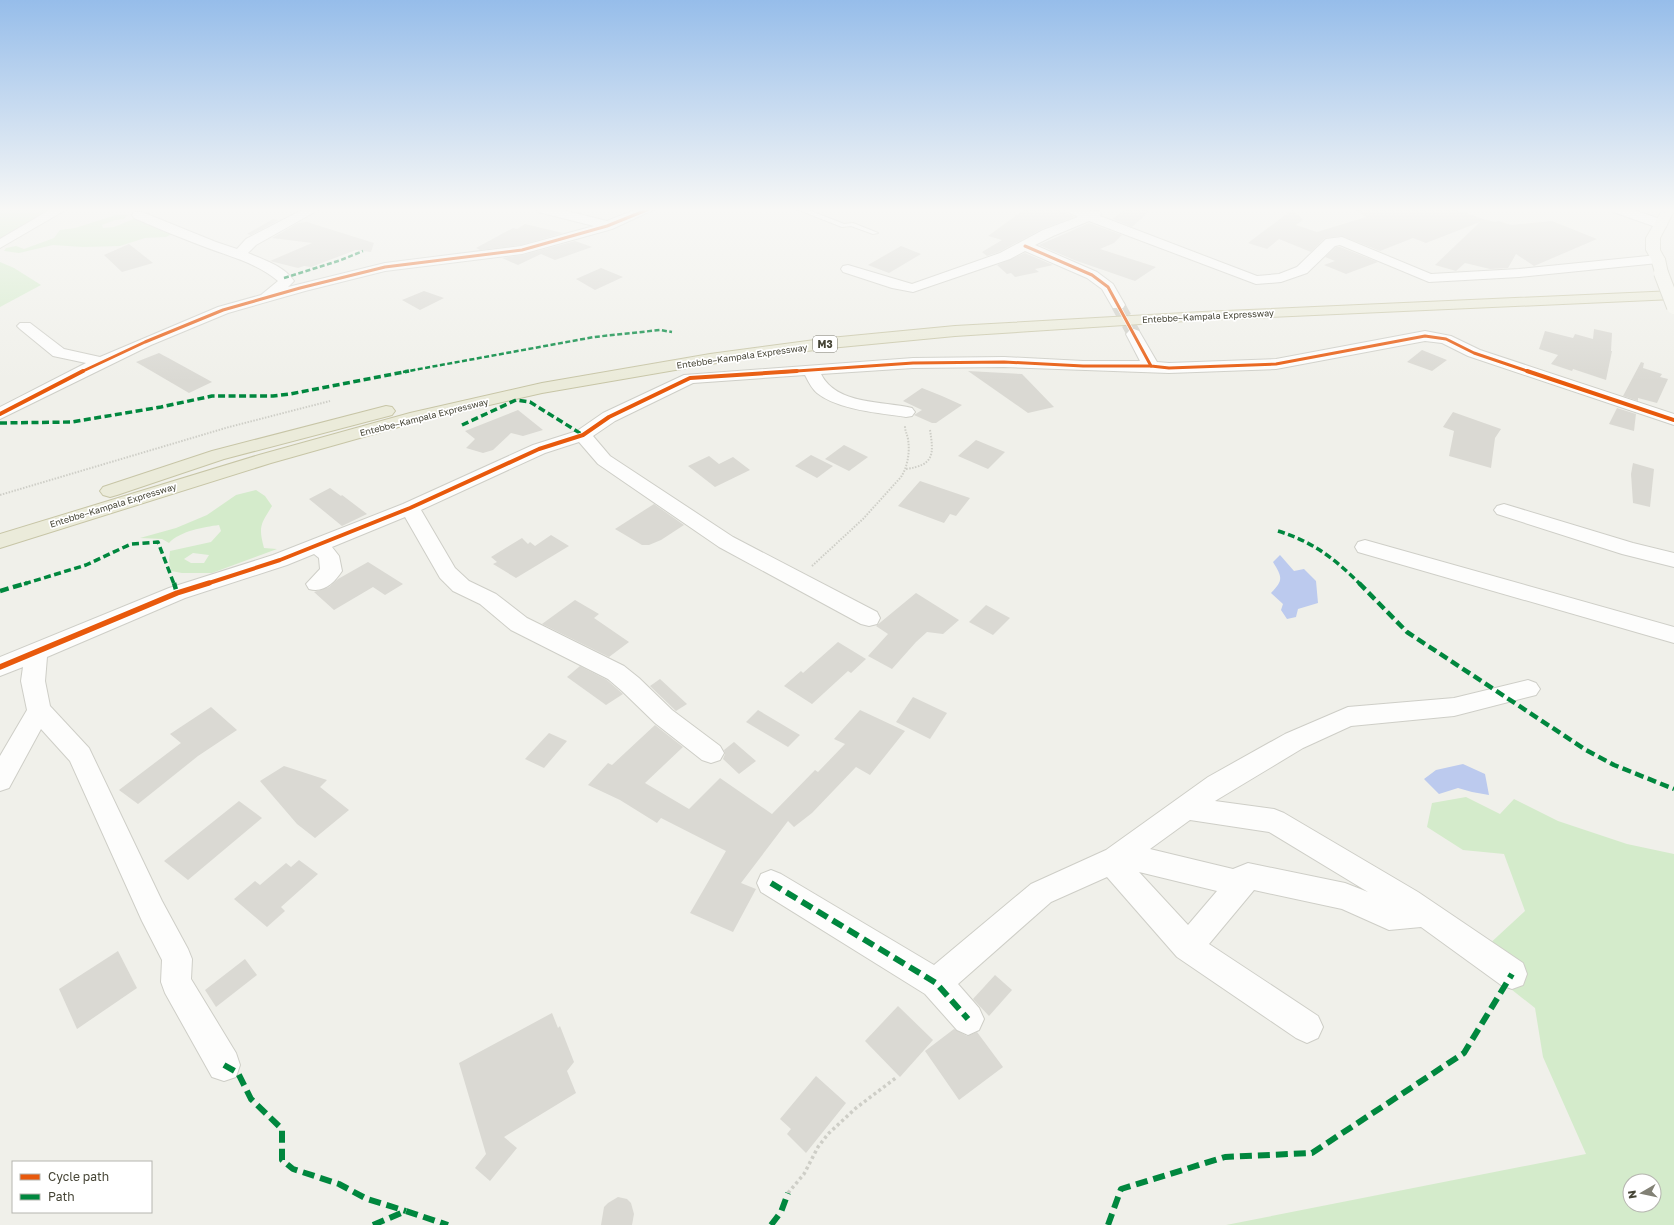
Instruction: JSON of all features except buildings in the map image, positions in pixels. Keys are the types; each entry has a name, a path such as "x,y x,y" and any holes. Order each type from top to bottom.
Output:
{"highway":[{"name":"Entebbe–Kampala Expressway","path":"0,526 218,455 348,420 511,381 706,348 852,328 971,318 1674,285"},
{"name":"Entebbe–Kampala Expressway","path":"0,542 53,523 257,462 416,417 549,386 710,359 830,343 963,330 1210,316 1674,295"}],"main road":[{"path":"1659,266 1674,308"}],"street":[{"path":"264,298 287,281 274,270 266,266"},
{"path":"0,414 102,362 222,310 392,266"},
{"path":"848,269 897,285 913,288 976,266"},
{"path":"1073,266 1092,274 1108,287 1118,305"},
{"path":"1219,266 1256,280 1281,278 1302,270 1306,266"},
{"path":"1401,266 1429,278 1519,273 1587,266"},
{"path":"25,326 59,354 102,362"},
{"path":"1134,334 1151,366"},
{"path":"0,667 177,593 280,560 410,508 539,449 583,435 609,417 690,378 940,363 1004,362 1083,366 1151,366 1169,368 1276,364 1425,336 1446,339 1474,353 1674,420"},
{"path":"811,370 822,388 833,394 880,409 906,412"},
{"path":"583,435 604,460 726,542 869,618"},
{"path":"410,508 447,573 461,586 488,599 519,624 599,666 607,667 637,689 658,712 711,753"},
{"path":"1504,510 1628,549 1674,560"},
{"path":"317,545 329,556 332,571 317,584"},
{"path":"1365,547 1674,635"},
{"path":"36,652 33,681 39,710 80,755 152,912 177,959 176,982 224,1065"},
{"path":"936,983 1041,893 1116,858 1217,785 1294,740 1348,717 1454,707 1528,689"},
{"path":"0,780 39,710"},
{"path":"1186,808 1274,821 1424,912 1512,974"},
{"path":"1116,858 1233,882 1248,876 1345,896 1389,916 1424,912"},
{"path":"1116,858 1188,947 1307,1026"},
{"path":"1188,947 1248,876"},
{"path":"771,883 936,983 968,1019"}],"path":[{"path":"0,495 221,430 330,401"},
{"path":"792,576 814,565 829,554 893,487 906,469 909,442 905,429 906,412"},
{"path":"906,469 920,468 928,463 933,450 930,430"},
{"path":"788,1193 804,1173 809,1161 820,1145 834,1128 860,1104 897,1077"}],"green space":[{"path":"0,266 10,266 14,268 41,285 0,307"},
{"path":"256,490 265,496 272,506 263,521 261,530 262,541 264,548 277,549 212,573 182,573 171,571 169,561 170,551 211,542 221,531 219,525 199,528 179,535 169,543 162,539 140,538 176,528 207,515 236,495","holes":["193,553 209,555 204,563 191,563 184,559"]},
{"path":"1466,797 1500,814 1514,799 1558,821 1627,844 1674,854 1674,1225 1226,1225 1586,1154 1543,1057 1535,1008 1473,959 1525,911 1504,854 1463,850 1427,827 1432,803"}],"water":[{"path":"1280,555 1294,571 1304,569 1316,581 1318,603 1298,609 1296,617 1287,619 1281,610 1283,604 1271,593 1280,581 1280,575 1273,562"},
{"path":"1463,764 1485,774 1489,795 1458,788 1439,794 1424,779 1436,770"}],"tunnel":[{"path":"1118,305 1134,334"}],"marked path":[{"path":"284,278 321,266"},
{"path":"0,423 72,422 161,407 212,396 273,396 290,394 594,337 660,330 672,332"},
{"path":"462,425 516,400 530,402 583,435"},
{"path":"1278,531 1301,538 1338,562 1407,632 1586,750 1614,765 1674,789"},
{"path":"0,591 86,565 131,544 158,542 161,546 177,593"},
{"path":"771,883 936,983 968,1019"},
{"path":"1108,1225 1121,1189 1225,1157 1312,1153 1464,1053 1512,974"},
{"path":"224,1065 238,1073 251,1099 282,1129 282,1160 293,1169 339,1184 367,1199 406,1211"},
{"path":"771,1225 781,1212 788,1193"},
{"path":"373,1225 406,1211 448,1225"}],"cycle path":[{"path":"0,414 72,376 145,342 223,310 300,288 392,266"},
{"path":"1072,266 1092,275 1108,287 1151,366 1169,368 1276,364 1425,336 1446,339 1474,353 1674,420"},
{"path":"0,667 177,593 280,560 410,508 539,449 583,435 609,417 690,378 913,363 1004,362 1083,366 1151,366"}]}
